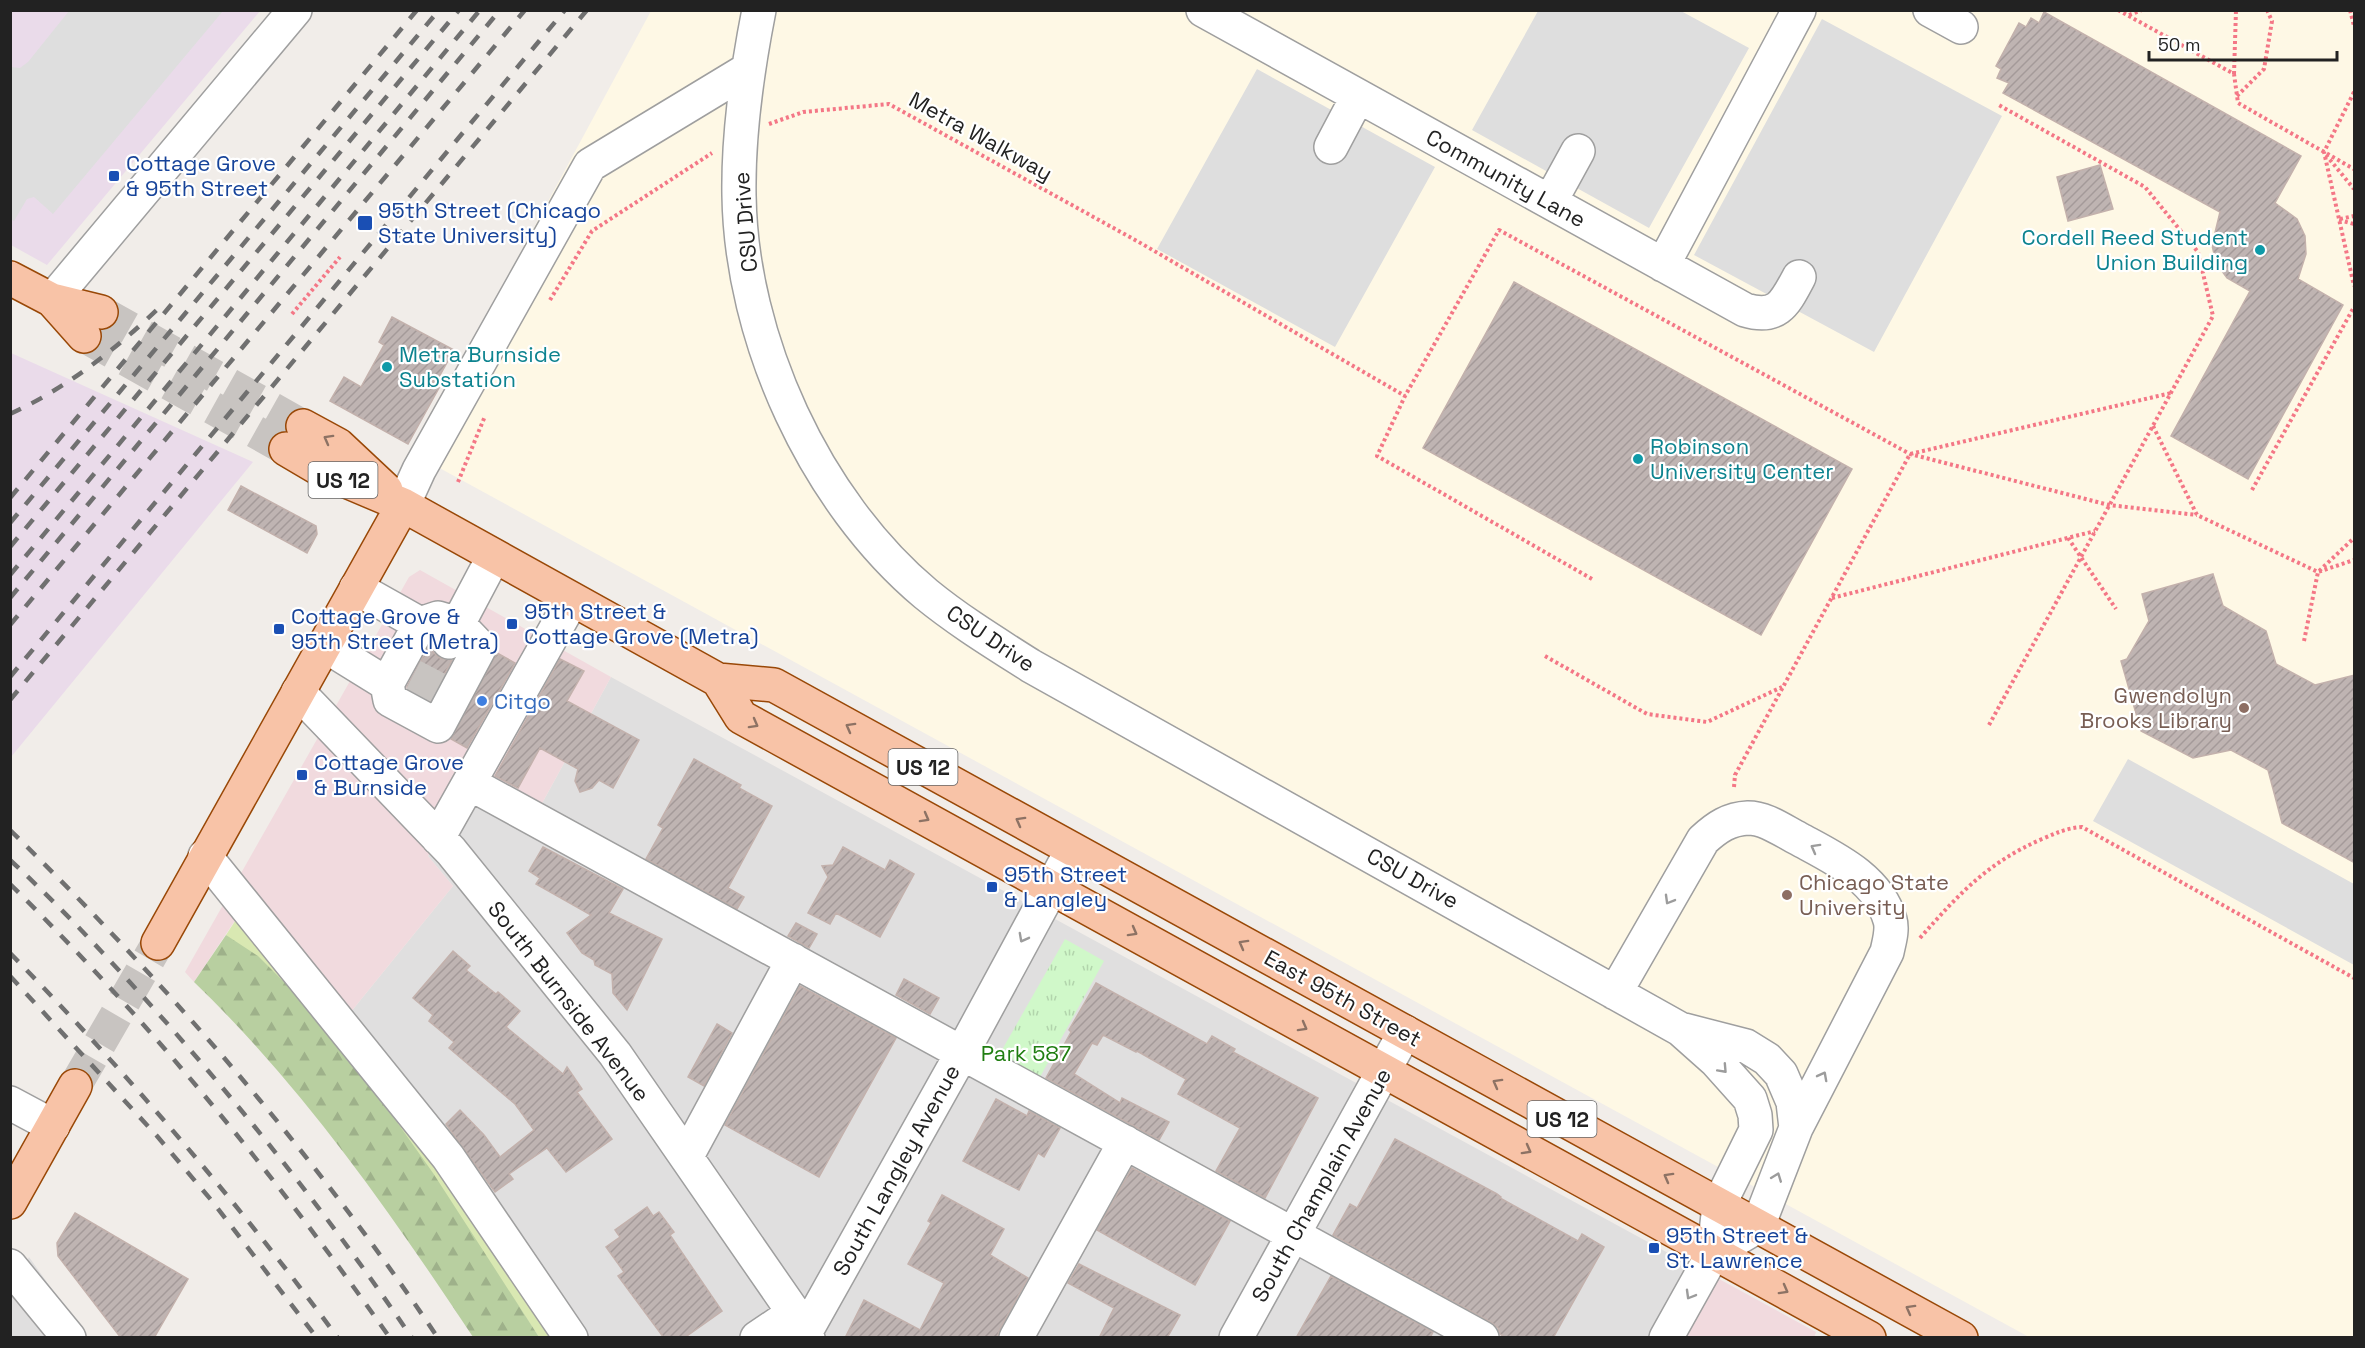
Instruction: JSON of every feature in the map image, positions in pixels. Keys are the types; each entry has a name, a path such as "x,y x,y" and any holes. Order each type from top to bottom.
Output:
{"main road":[{"path":"10,278 92,324"},
{"name":"East 95th Street","path":"294,437 338,445 403,506 572,600 718,680 774,685 1961,1338"},
{"path":"158,943 403,506"},
{"name":"East 95th Street","path":"718,680 741,717 1869,1338"},
{"path":"10,1202 75,1086"}],"street":[{"path":"52,300 295,10"},
{"name":"CSU Drive","path":"759,10 747,69 741,134 739,196 743,248 754,309 773,369 792,414 819,464 849,511 883,551 925,593 958,618 1031,666 1680,1029"},
{"name":"Community Lane","path":"1203,10 1745,310 1769,313 1779,309 1799,277"},
{"path":"1663,264 1799,10"},
{"path":"1930,10 1961,27"},
{"path":"403,506 419,470 590,165 747,69"},
{"path":"1331,147 1358,96"},
{"path":"1550,202 1578,151"},
{"path":"454,633 494,556"},
{"path":"356,588 420,624"},
{"path":"438,838 572,600"},
{"path":"438,618 454,633 480,647 438,726 416,705 390,700 387,684 420,624 438,618"},
{"path":"324,645 387,684"},
{"name":"South Burnside Avenue","path":"298,692 438,838 615,1054 687,1156 802,1328"},
{"path":"469,783 1294,1234 1449,1330 1482,1338"},
{"path":"1615,993 1703,840 1717,826 1731,821 1747,818 1768,823 1841,863 1862,877 1877,893 1891,921 1891,937 1887,952 1796,1128 1758,1226 1714,1252"},
{"name":"South Langley Avenue","path":"757,1338 802,1328 962,1053 1072,850"},
{"path":"205,856 448,1157 571,1338"},
{"path":"687,1156 794,960"},
{"path":"1680,1029 1746,1046 1767,1059 1788,1088 1793,1102 1796,1128"},
{"path":"1666,1338 1714,1252 1719,1205 1756,1130 1755,1115 1750,1099 1716,1061 1680,1029"},
{"name":"South Champlain Avenue","path":"1236,1338 1406,1032"},
{"path":"10,1103 53,1126"},
{"path":"1016,1338 1125,1142"},
{"path":"10,1266 69,1338"}],"path":[{"path":"2118,10 2234,74"},
{"path":"2128,16 2131,10"},
{"path":"2128,16 2142,10"},
{"path":"2236,10 2234,74 2238,103 2355,169"},
{"path":"2237,96 2264,69 2272,21 2267,10"},
{"path":"2350,10 2355,26"},
{"path":"2355,93 2324,152 2355,286"},
{"name":"Metra Walkway","path":"550,301 592,231 741,134 803,112 889,104 1137,241 1405,396"},
{"path":"1989,725 2213,316 2198,252 2145,187 1997,104"},
{"path":"2324,152 2355,189"},
{"path":"2339,220 2355,216"},
{"path":"2339,220 2355,224"},
{"path":"1592,579 1377,456 1405,396 1499,230 1910,454 2109,505 2197,515 2318,572 2355,560"},
{"path":"292,314 340,257"},
{"path":"2252,490 2355,307"},
{"path":"1734,787 1735,774 1910,454 2171,393"},
{"path":"458,482 487,411"},
{"path":"2153,426 2197,515"},
{"path":"1831,598 2095,531"},
{"path":"2068,538 2116,609"},
{"path":"2304,641 2318,572 2355,538"},
{"path":"1545,656 1647,714 1707,722 1782,687"},
{"path":"1917,942 1964,889 1988,869 2028,845 2068,828 2082,827 2355,978"}],"shaded area":[{"path":"10,11 260,11 47,265 11,245"},
{"path":"69,11 223,11 53,214 34,197 27,199 14,221 10,219 11,67 20,68 28,62"},
{"name":"Chicago State University","path":"651,11 2354,11 2354,1337 2029,1337 412,453"},
{"path":"1538,11 1681,11 1749,48 1649,228 1472,130"},
{"path":"1822,19 2002,116 1874,352 1694,255"},
{"path":"1257,69 1435,167 1335,347 1157,249"},
{"path":"10,353 253,462 11,757"},
{"path":"420,570 611,677 534,818 469,783 428,856 453,886 337,1029 238,916 194,982 185,972 409,577"},
{"path":"611,677 1681,1260 1684,1267 1682,1276 1648,1337 562,1337 337,1029 453,886 428,856 469,783 534,818"},
{"path":"2128,759 2354,884 2354,965 2093,821"},
{"path":"29,1257 86,1337 11,1338 11,1290"},
{"path":"1719,1279 1816,1332 1814,1338 1683,1338 1713,1282"}],"green space":[{"path":"239,915 282,959 562,1337 539,1337 377,1094 326,1034 226,935"},
{"path":"226,935 258,956 285,983 377,1094 433,1173 539,1337 473,1337 377,1197 343,1152 272,1064 194,982"},
{"name":"Park 587","path":"1065,939 1104,961 1035,1086 994,1064"}],"building":[{"name":"Cordell Reed Student Union Building","path":"2044,12 2301,156 2275,203 2297,219 2305,236 2306,254 2298,279 2343,305 2248,479 2171,436 2250,291 2227,278 2216,263 2212,245 2220,212 2003,93 2009,83 1997,78 2001,69 1996,66 2019,23 2026,27 2031,18 2039,23"},
{"path":"2100,165 2113,209 2068,221 2057,177"},
{"name":"Robinson University Center","path":"1514,282 1852,469 1761,635 1423,448"},
{"path":"392,317 454,350 434,386 439,388 408,444 330,401 344,377 361,387 384,345 379,342"},
{"path":"241,486 316,526 317,534 307,553 228,510"},
{"name":"Gwendolyn Brooks Library","path":"2213,574 2223,606 2266,631 2276,664 2315,685 2355,675 2355,863 2282,823 2268,770 2231,750 2193,758 2141,731 2121,661 2127,659 2149,621 2142,594"},
{"path":"430,644 433,652 440,658 452,660 430,701 407,687"},
{"path":"497,653 515,663 467,748 451,739"},
{"path":"560,659 584,671 567,701 639,740 613,788 599,780 592,788 580,792 575,781 578,769 540,748 518,788 495,776"},
{"path":"694,759 741,785 739,788 772,806 728,888 744,897 737,909 646,859 663,828 658,825"},
{"path":"543,847 623,889 609,913 662,939 627,1010 613,993 612,974 595,965 594,960 582,953 567,933 591,915 536,884 540,878 529,871"},
{"path":"843,847 885,870 890,860 914,874 880,937 836,913 830,924 808,913 828,877 822,866 833,865"},
{"path":"796,923 817,934 809,948 788,936"},
{"path":"453,951 470,966 466,970 496,994 498,992 520,1011 506,1027 563,1074 567,1067 582,1089 577,1092 612,1139 566,1172 547,1148 509,1174 513,1179 495,1192 446,1124 460,1110 484,1135 500,1157 534,1130 515,1104 449,1048 454,1042 429,1021 433,1015 413,998"},
{"path":"904,979 939,998 930,1014 896,995"},
{"path":"1096,983 1207,1044 1212,1036 1235,1049 1233,1052 1318,1098 1265,1198 1216,1171 1240,1128 1178,1094 1186,1079 1137,1051 1103,1035 1097,1045 1092,1043 1074,1074 1120,1103 1122,1098 1169,1122 1159,1140 1046,1078 1071,1032 1069,1030"},
{"path":"800,986 896,1038 819,1177 725,1125"},
{"path":"717,1024 732,1033 704,1086 688,1077"},
{"path":"996,1099 1027,1116 1029,1111 1060,1128 1044,1157 1038,1153 1019,1190 963,1161"},
{"path":"1395,1139 1578,1241 1582,1234 1604,1247 1553,1338 1506,1338 1491,1322 1333,1235 1350,1204 1357,1208"},
{"path":"1132,1168 1230,1221 1195,1285 1097,1230"},
{"path":"942,1195 1004,1229 990,1255 1028,1278 997,1338 845,1338 864,1300 920,1330 944,1283 908,1264 931,1223 928,1221"},
{"path":"647,1207 653,1216 659,1212 674,1232 670,1235 722,1311 684,1338 664,1338 618,1276 624,1272 606,1247 620,1237 615,1230"},
{"path":"75,1213 188,1279 154,1338 121,1338 58,1256 57,1243"},
{"path":"1079,1264 1180,1315 1167,1338 1099,1338 1114,1308 1068,1283"},
{"path":"1331,1276 1433,1332 1430,1338 1296,1338"}],"tunnel":[{"path":"101,312 303,426"},
{"path":"84,336 286,449"},
{"path":"420,698 449,642"},
{"path":"75,1086 158,943"}],"railway":[{"path":"10,498 417,10"},
{"path":"10,523 439,10"},
{"path":"10,547 459,10"},
{"path":"10,575 480,10"},
{"path":"10,598 500,10"},
{"path":"10,625 525,10"},
{"path":"10,677 565,10"},
{"path":"10,700 587,10"},
{"path":"10,414 71,380 161,306"},
{"path":"10,830 127,949 237,1073 341,1203 391,1269 438,1338"},
{"path":"10,860 103,953 224,1089 321,1211 412,1338"},
{"path":"10,884 113,991 210,1102 302,1218 390,1338"},
{"path":"10,953 97,1045 221,1188 338,1338"},
{"path":"10,976 157,1136 212,1201 317,1338"}],"place":[{"name":"Cottage Grove & 95th Street","path":"114,176"},
{"name":"95th Street (Chicago State University)","path":"365,223"},
{"name":"Cordell Reed Student Union Building","path":"2260,250"},
{"name":"Metra Burnside Substation","path":"387,367"},
{"name":"Robinson University Center","path":"1638,459"},
{"name":"95th Street & Cottage Grove (Metra)","path":"512,624"},
{"name":"Cottage Grove & 95th Street (Metra)","path":"279,629"},
{"name":"Citgo","path":"482,701"},
{"name":"Gwendolyn Brooks Library","path":"2244,708"},
{"name":"Cottage Grove & Burnside","path":"302,775"},
{"name":"95th Street & Langley","path":"992,887"},
{"name":"Chicago State University","path":"1787,895"},
{"name":"95th Street & St. Lawrence","path":"1654,1248"}]}
